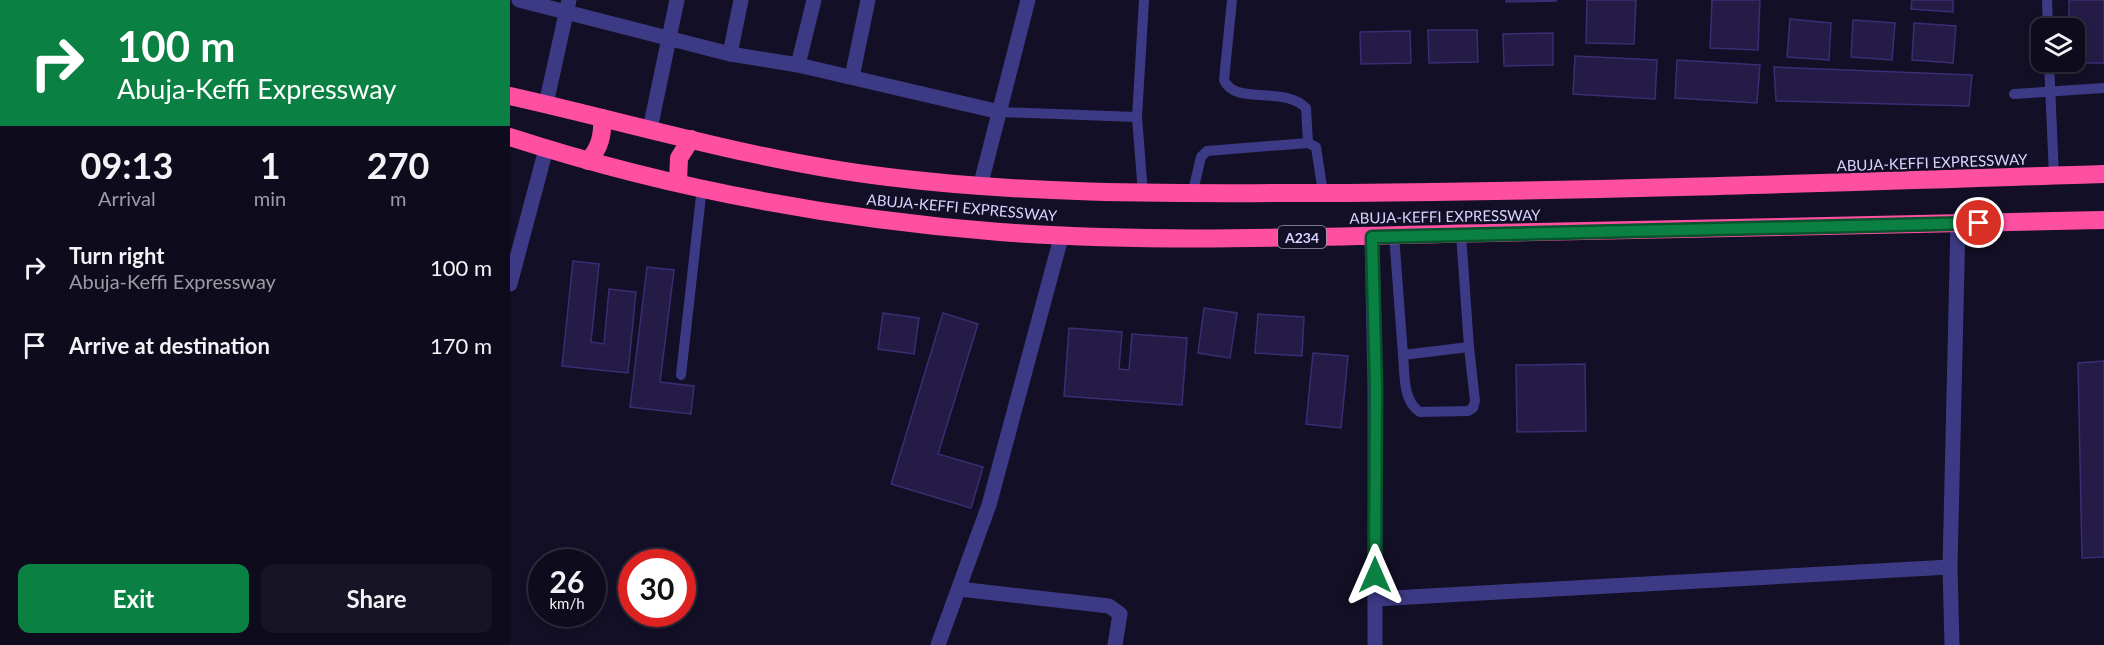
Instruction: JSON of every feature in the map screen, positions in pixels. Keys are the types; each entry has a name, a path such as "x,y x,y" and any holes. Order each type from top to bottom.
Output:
{"highway":[{"name":"ABUJA-KEFFI EXPRESSWAY","path":"510,96 691,139 833,169 980,187 1060,192 1192,195 1522,192 2104,174"},
{"path":"588,161 597,152 602,136 602,118"},
{"name":"ABUJA-KEFFI EXPRESSWAY","path":"510,137 588,161 702,187 884,220 1001,232 1372,237 2104,220"},
{"path":"678,182 679,158 691,139"}],"street":[{"path":"519,0 568,6 669,39 730,54 798,65 1000,112"},
{"path":"650,129 676,0"},
{"path":"730,54 741,0"},
{"path":"798,65 813,0"},
{"path":"852,77 868,0"},
{"path":"980,187 1028,0"},
{"path":"546,104 568,6"},
{"path":"510,284 546,149"},
{"path":"1952,645 1950,567 1958,224"},
{"path":"938,645 990,505 1062,234"},
{"path":"1372,237 1376,387 1375,645"},
{"path":"1375,599 1950,567"},
{"path":"959,589 1110,606 1120,614 1115,645"}],"lane":[{"path":"1143,194 1137,117 1144,0"},
{"path":"1232,0 1224,80 1227,87 1238,93 1287,96 1299,100 1306,108 1308,143"},
{"path":"2047,0 2048,18"},
{"path":"2049,72 2054,176"},
{"path":"2014,94 2104,88"},
{"path":"1000,112 1137,117"},
{"path":"1192,195 1201,157 1207,151 1308,143 1316,147 1323,193"},
{"path":"681,375 702,187"},
{"path":"1394,235 1408,401 1420,412 1468,411 1473,408 1475,401 1461,234"},
{"path":"1403,354 1469,347"}],"building":[{"path":"1506,0 1556,0 1556,1 1506,2"},
{"path":"1587,0 1636,0 1634,44 1586,43"},
{"path":"1712,0 1760,0 1758,50 1710,48"},
{"path":"1912,0 1953,0 1953,12 1911,9"},
{"path":"2069,0 2104,0 2104,63 2085,63 2085,18 2069,18"},
{"path":"1790,19 1831,23 1829,60 1787,57"},
{"path":"1853,20 1895,23 1892,60 1851,57"},
{"path":"1914,23 1956,26 1953,63 1912,60"},
{"path":"1428,30 1477,30 1478,62 1429,63"},
{"path":"1410,31 1411,63 1361,64 1360,32"},
{"path":"1553,33 1553,65 1504,66 1503,34"},
{"path":"1575,56 1657,60 1655,99 1573,94"},
{"path":"1677,60 1760,65 1757,103 1675,98"},
{"path":"1774,67 1972,75 1969,106 1776,101"},
{"path":"573,261 599,264 591,342 604,344 609,289 636,292 628,373 562,366"},
{"path":"647,267 674,270 660,382 694,386 691,414 630,407"},
{"path":"1204,308 1237,313 1230,358 1198,353"},
{"path":"883,313 919,318 914,354 878,349"},
{"path":"943,313 978,324 938,454 983,467 971,508 891,484"},
{"path":"1258,314 1304,317 1302,356 1255,353"},
{"path":"1069,328 1122,332 1119,369 1129,370 1132,334 1187,338 1182,405 1064,396"},
{"path":"1313,353 1348,356 1341,428 1306,424"},
{"path":"2104,361 2104,557 2082,558 2078,363"},
{"path":"1585,364 1586,431 1517,432 1516,365"}],"route":[{"path":"1375,575 1376,387 1372,237 1979,223"}]}
